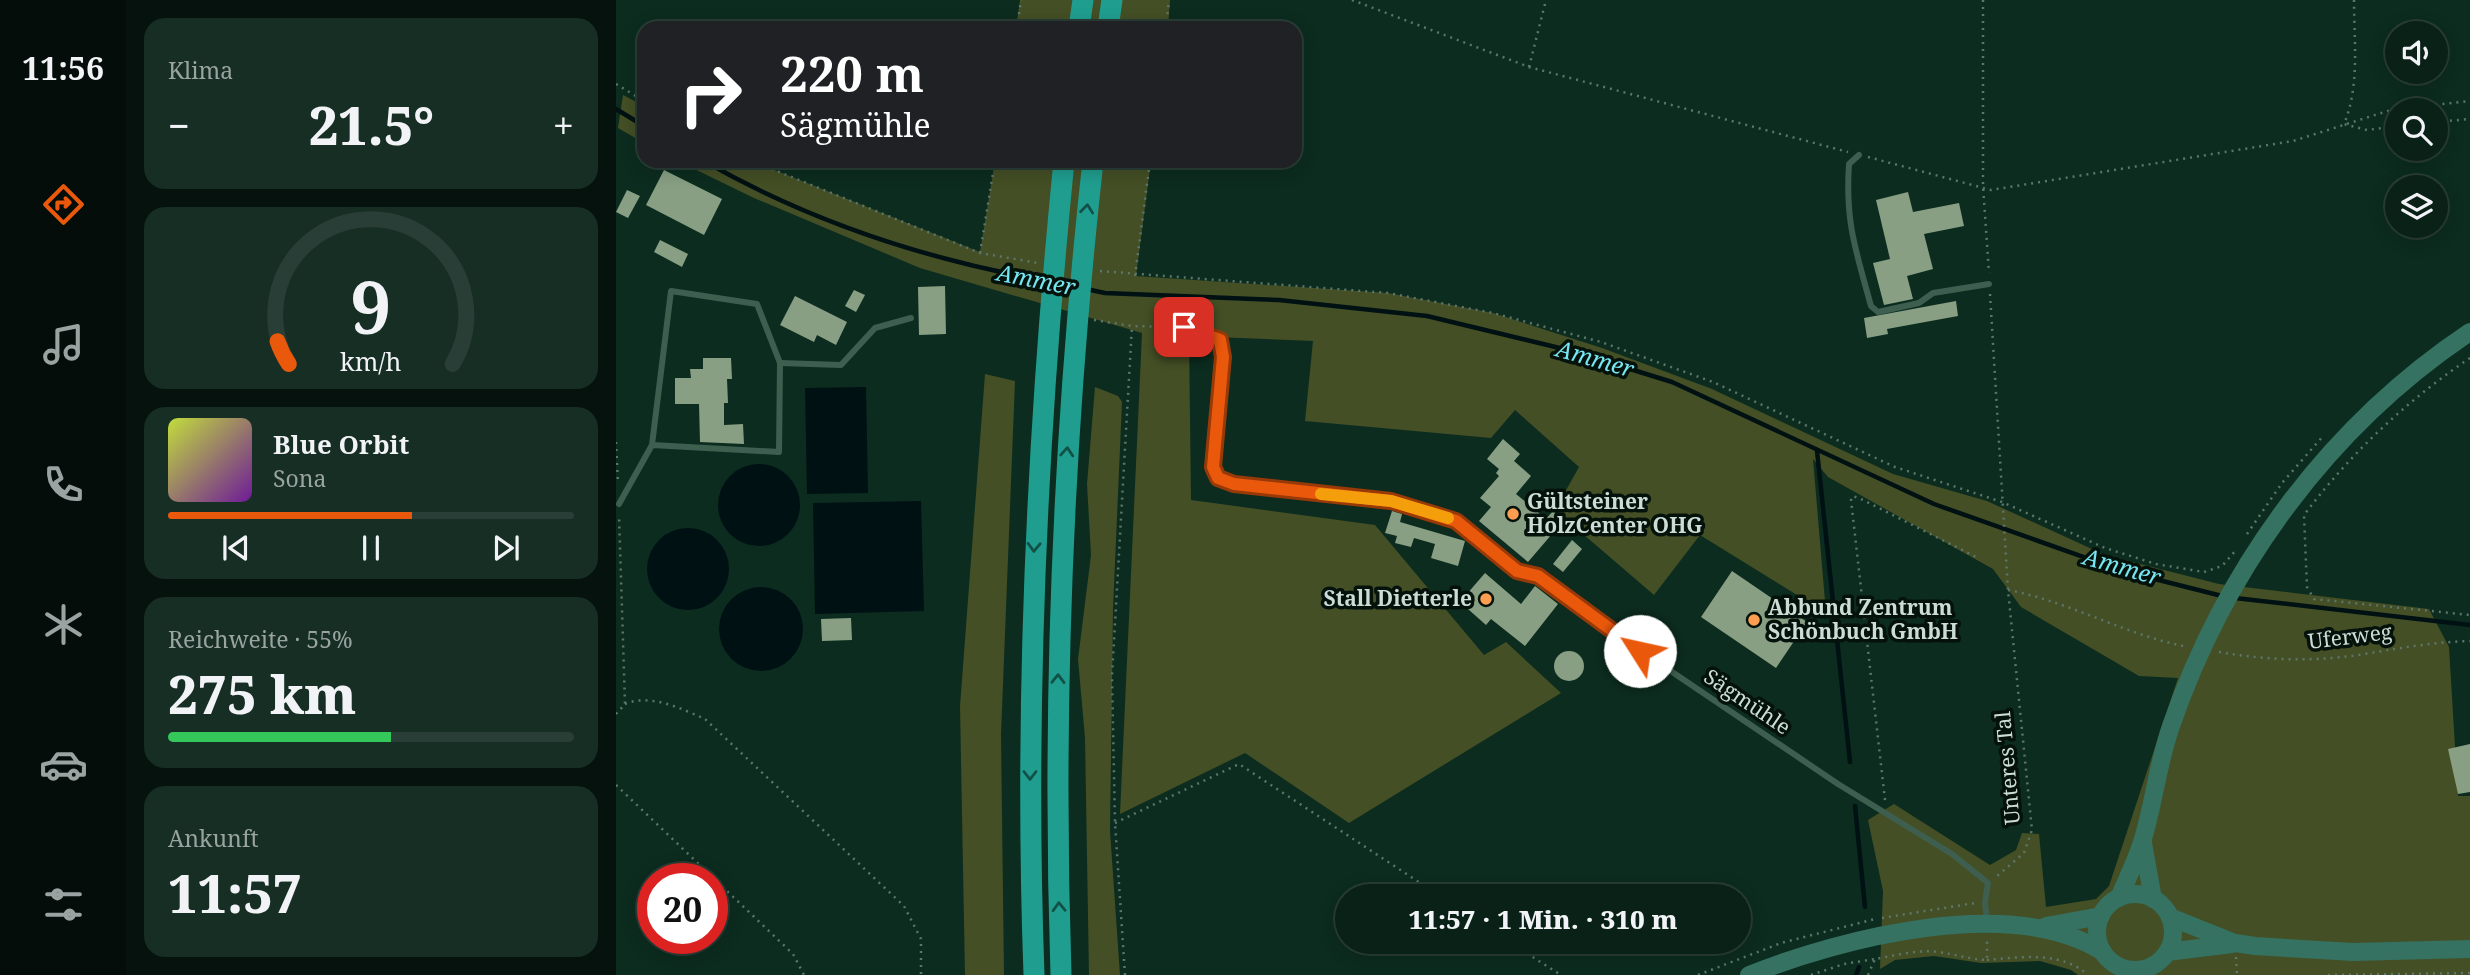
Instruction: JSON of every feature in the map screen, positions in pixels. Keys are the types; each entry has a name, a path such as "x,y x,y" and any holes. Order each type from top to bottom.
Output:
{"highway":[{"path":"1080,21 1083,0"},
{"path":"1109,21 1112,0"},
{"path":"1034,975 1029,769 1031,625 1047,333 1047,257 1063,168"},
{"path":"1061,975 1059,627 1075,339 1088,264 1093,168"}],"street":[{"path":"2102,951 2097,934 2101,916 2119,898 2143,840 2170,730 2211,627 2238,577 2300,489 2350,432 2405,381 2470,332"},
{"path":"2143,840 2153,899 2170,917 2235,943"},
{"path":"2119,898 2133,895 2153,899"},
{"path":"1749,975 1801,956 1893,933 1987,925 2042,927 2101,916"},
{"path":"2042,927 2091,944 2102,951 2118,970 2149,971 2167,952 2173,931 2170,917"},
{"path":"2167,952 2235,943 2324,952 2470,950"}],"lane":[{"path":"1859,155 1849,164 1846,204 1848,224 1871,306 1878,312 1919,303 1933,293 1989,284"},
{"path":"619,504 653,445 671,291 757,304 780,363 779,452 653,445"},
{"path":"780,363 841,365 875,328 911,318"},
{"name":"Sägmühle","path":"1184,327 1220,340 1222,348 1213,467 1218,478 1234,484 1391,501 1456,521 1517,571 1538,576 1619,636 1887,814 1952,854 1989,883"},
{"path":"1987,925 1985,902 1989,883"}],"path":[{"path":"1018,21 1021,0"},
{"path":"1167,21 1169,0"},
{"path":"1352,0 1529,67 1991,190 2294,141 2394,109 2470,101"},
{"path":"1529,67 1546,0"},
{"name":"Unteres Tal","path":"1983,0 1983,186 2008,590 2032,830 2024,853 1989,883"},
{"path":"2344,124 2351,109 2354,0"},
{"path":"616,84 637,97"},
{"path":"2448,121 2470,119"},
{"path":"2344,124 2367,130 2385,128"},
{"path":"769,168 980,253 1047,257"},
{"path":"980,253 994,168"},
{"path":"1135,276 1149,168"},
{"path":"1088,264 1135,276 1388,293 1493,313 1601,342 1713,382 1895,467 2002,502 2105,548 2156,564 2204,572 2222,566 2232,555 2282,483 2328,431"},
{"path":"1125,975 1115,823 1112,676 1132,326 1184,327"},
{"path":"2470,358 2385,424 2330,480 2304,515 2307,587 2314,599 2470,615"},
{"path":"616,442 625,704"},
{"path":"1887,814 1851,500 1853,496 1861,499 1978,558"},
{"path":"2008,590 2060,603 2139,635 2172,644"},
{"name":"Uferweg","path":"2233,655 2313,659 2356,655 2428,642 2470,641"},
{"path":"616,714 625,704 635,700 673,705 705,719 904,906 921,939 921,975"},
{"path":"1115,823 1239,764 1422,884"},
{"path":"616,785 793,954 804,975"},
{"path":"1987,925 1987,960"},
{"path":"1811,975 1844,964 1937,952 1961,959 2059,960 2077,966 2088,975"},
{"path":"1528,954 1560,975"},
{"path":"1868,975 1875,959"},
{"path":"2328,975 2467,974"}],"green space":[{"path":"1020,0 1170,0 1168,21 1017,21"},
{"path":"623,95 637,102 637,139 618,128"},
{"path":"692,168 770,168 980,252 994,168 1150,168 1136,276 1388,293 1493,313 1602,348 1712,389 1893,474 1987,501 2105,555 2219,584 2429,609 2449,647 2458,796 2470,796 2470,975 2078,975 2071,970 2040,961 1981,963 1934,956 1895,960 1880,969 1883,891 1868,820 1894,804 1990,865 2016,850 2022,833 2039,834 2046,907 2096,899 2109,886 2178,678 2139,676 2021,607 1993,569 1828,477 1813,459 1826,613 1700,535 1654,595 1555,510 1579,467 1515,410 1491,438 1305,421 1313,341 1189,336 1191,500 1375,525 1484,655 1506,642 1561,693 1349,823 1245,753 1120,814 1142,333 920,268 754,198"},
{"path":"985,374 1015,381 1001,735 1004,975 965,975 960,706"},
{"path":"1095,387 1118,396 1122,402 1113,609 1110,831 1120,975 1089,975 1085,738 1078,659 1091,555 1087,484"}],"shaded area":[{"path":"866,387 868,493 807,494 805,388"},
{"path":"759,464 775,467 788,476 797,489 800,505 797,521 788,534 775,543 759,546 743,543 730,534 721,521 718,505 721,489 730,476 743,467"},
{"path":"921,501 924,611 815,614 813,503"},
{"path":"680,528 696,528 711,535 722,546 729,561 726,585 717,598 696,610 680,610 665,603 654,592 647,577 647,561 654,546 665,535"},
{"path":"761,587 784,594 796,606 803,629 796,652 784,664 761,671 738,664 726,652 719,629 726,606 738,594"}],"building":[{"path":"664,170 722,199 704,235 646,205"},
{"path":"627,190 640,196 628,218 616,212"},
{"path":"1908,192 1913,212 1959,203 1964,226 1924,234 1933,269 1907,276 1913,299 1884,305 1873,263 1890,259 1876,200"},
{"path":"660,240 688,254 682,267 654,252"},
{"path":"945,286 946,334 919,335 918,287"},
{"path":"854,290 865,295 856,312 845,306"},
{"path":"795,296 847,322 836,345 817,335 814,342 780,325"},
{"path":"1956,301 1958,316 1887,329 1888,334 1867,338 1864,318"},
{"path":"703,358 731,358 732,379 727,379 728,403 724,403 724,425 743,424 744,444 700,442 699,404 675,404 675,378 691,378 690,369 703,369"},
{"name":"Gültsteiner HolzCenter OHG","path":"1503,439 1520,454 1514,461 1531,476 1516,494 1546,519 1553,511 1564,520 1528,562 1479,521 1491,507 1480,498 1499,476 1496,473 1499,469 1487,459"},
{"path":"1392,511 1402,514 1400,522 1465,541 1458,566 1431,558 1435,544 1414,538 1411,547 1395,543 1397,536 1385,533"},
{"path":"1572,540 1582,549 1563,572 1553,564"},
{"name":"Abbund Zentrum Schönbuch GmbH","path":"1732,571 1807,622 1776,668 1701,617"},
{"path":"1485,573 1521,604 1535,586 1558,604 1525,646 1491,619 1486,625 1460,602"},
{"path":"851,618 852,640 822,641 821,619"},
{"path":"1569,651 1575,652 1583,660 1583,672 1575,680 1569,681 1563,680 1555,672 1554,666 1555,660 1563,652"},
{"path":"2470,744 2470,792 2458,794 2448,749"}],"waterway":[{"name":"Ammer","path":"616,109 637,122"},
{"name":"Ammer","path":"717,168 785,202 870,236 958,262 1047,281"},
{"name":"Ammer","path":"1086,289 1105,293 1279,300 1427,316 1572,351 1672,382 1934,504 2123,571 2222,596"},
{"path":"1817,451 1850,762"},
{"name":"Ammer","path":"2235,598 2470,625"},
{"path":"1855,806 1865,907"},
{"path":"1856,975 1859,967"}],"slow traffic":[{"path":"1321,494 1391,501 1448,518"}],"place":[{"name":"Gültsteiner HolzCenter OHG","path":"1513,514"},
{"name":"Stall Dietterle","path":"1486,599"},
{"name":"Abbund Zentrum Schönbuch GmbH","path":"1754,620"}],"route":[{"path":"1184,327 1220,340 1223,357 1213,467 1218,478 1234,484 1391,501 1456,521 1517,571 1538,576 1640,651"}]}
